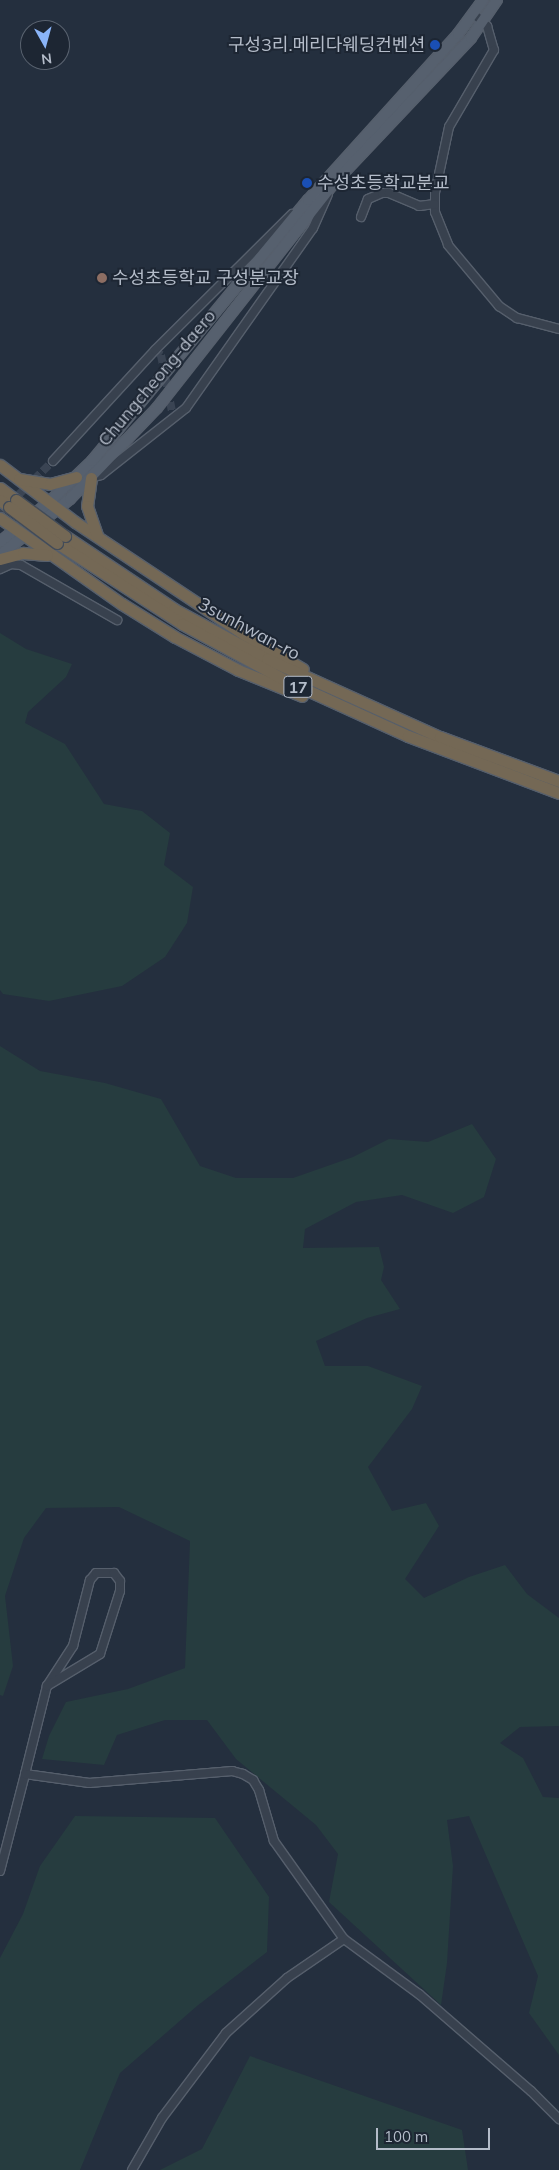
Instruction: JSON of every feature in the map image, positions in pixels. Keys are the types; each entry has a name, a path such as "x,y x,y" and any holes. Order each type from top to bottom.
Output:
{"highway":[{"path":"0,465 29,490 57,510 266,648 379,712"},
{"path":"15,478 43,484 76,477"},
{"path":"91,478 87,506 98,536"},
{"name":"3sunhwan-ro","path":"0,488 8,502 61,539 133,594 224,648 319,697 408,736 559,793"},
{"path":"29,490 1,518 36,546 122,604 207,655 269,683 408,736"},
{"path":"36,546 57,510"},
{"name":"3sunhwan-ro","path":"61,539 216,632 379,712 559,781"},
{"path":"0,560 31,553 52,556"}],"main road":[{"name":"Chungcheong-daero","path":"57,510 76,477 130,419 308,200 474,14 483,0"},
{"name":"Chungcheong-daero","path":"0,542 57,510 91,478 157,408 203,352 286,241 335,182 446,66 482,22 497,0"},
{"name":"Chungcheong-daero","path":"0,555 19,533"}],"street":[{"path":"474,14 482,22 492,38 494,50 449,127 435,204 440,228 448,245 499,306 517,318 559,328"},
{"path":"91,478 101,476 186,408 313,228 335,182"},
{"path":"361,217 368,199 382,193 390,193 419,206 435,204"},
{"path":"54,461 155,350 272,232 308,200"},
{"path":"0,569 11,564 21,565 117,620"},
{"path":"0,1871 47,1686 74,1646 90,1580 96,1574 114,1573 120,1581 120,1591 100,1654 47,1686"},
{"path":"25,1774 89,1783 232,1771 244,1774 253,1780 259,1790 274,1841 344,1939 419,1994 531,2091 559,2119"},
{"path":"132,2170 167,2110 226,2033 287,1978 344,1939"}],"green space":[{"path":"0,633 26,649 72,664 66,677 28,712 25,723 65,744 104,804 142,811 170,833 164,865 193,887 187,923 165,957 122,986 49,1001 3,994 0,990"},
{"path":"0,1046 40,1071 105,1083 161,1099 200,1166 236,1178 293,1178 353,1157 389,1139 428,1142 472,1124 496,1159 484,1197 453,1213 402,1195 356,1202 305,1229 303,1248 379,1247 384,1267 381,1280 400,1309 367,1318 316,1341 325,1366 368,1366 422,1386 412,1409 368,1467 392,1511 426,1503 439,1526 405,1579 424,1598 469,1577 505,1565 527,1594 559,1618 559,1726 520,1727 500,1743 523,1758 543,1797 559,1798 559,2055 529,2013 538,1976 469,1816 447,1820 453,1866 447,1963 441,2005 329,1902 338,1854 316,1825 236,1759 207,1720 165,1720 117,1735 104,1765 42,1759 49,1736 66,1702 128,1689 185,1668 190,1541 119,1507 46,1508 24,1538 5,1596 13,1666 3,1696 0,1695"},
{"path":"75,1816 215,1818 269,1897 267,1952 197,2006 120,2073 80,2170 0,2170 0,1958 23,1914 40,1866"},
{"path":"250,2056 462,2130 468,2170 160,2170 202,2149"}],"tunnel":[{"path":"155,350 161,355 173,417"},
{"path":"0,513 53,461"}],"place":[{"name":"구성3리.메리다웨딩컨벤션","path":"435,45"},
{"name":"수성초등학교분교","path":"307,183"},
{"name":"수성초등학교 구성분교장","path":"102,278"}]}
